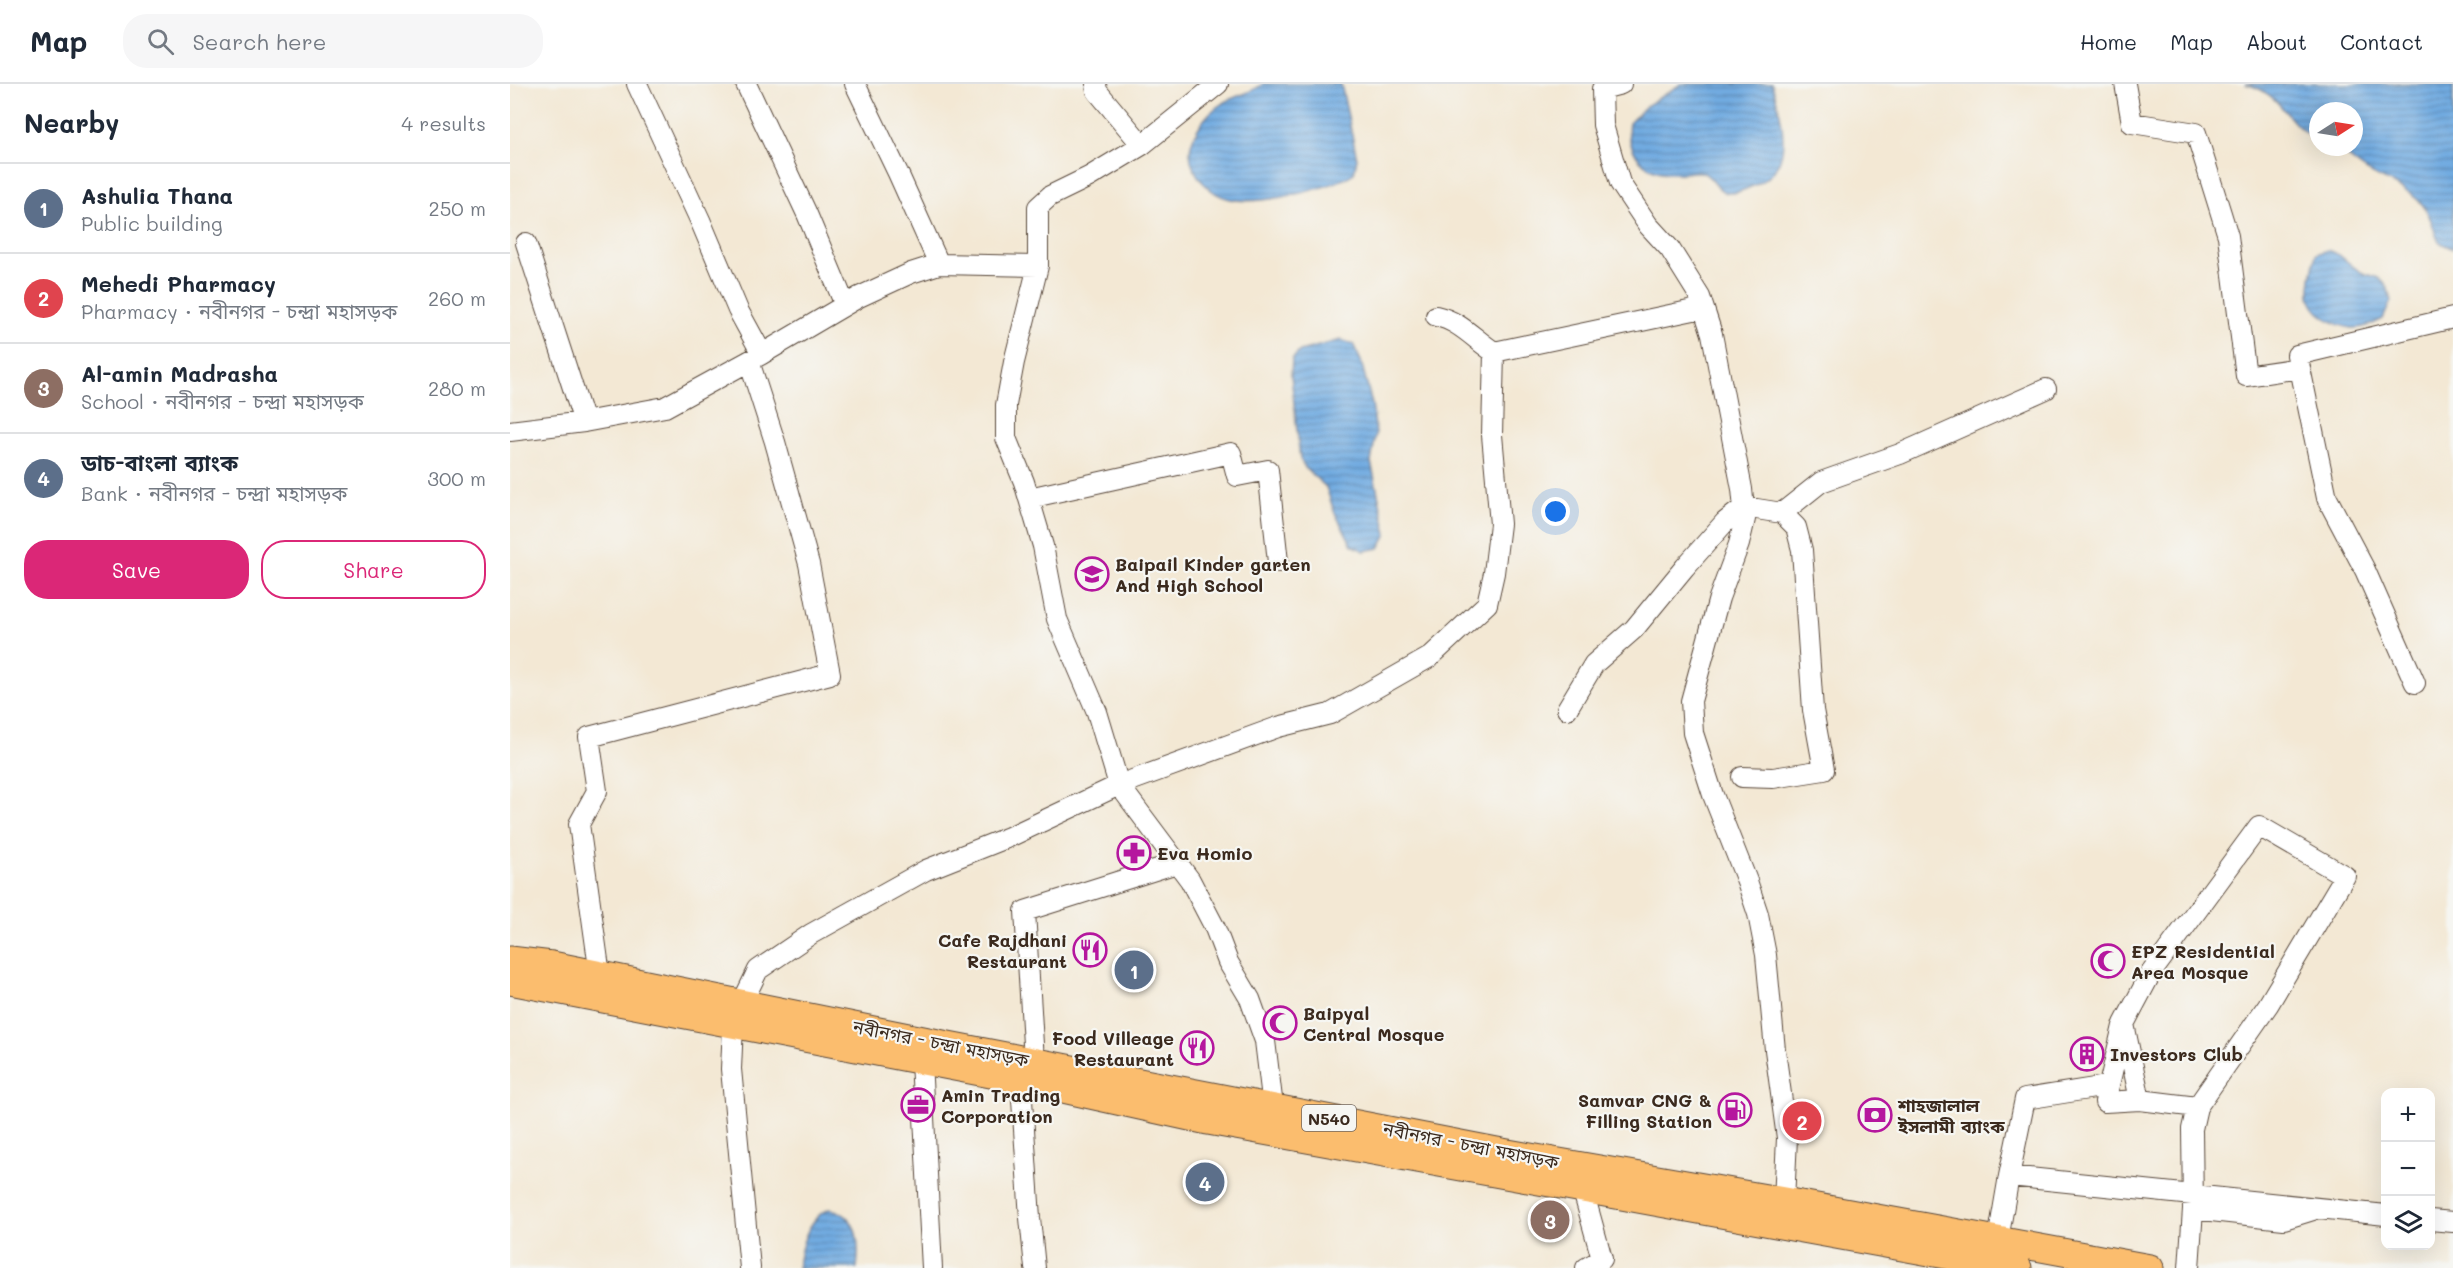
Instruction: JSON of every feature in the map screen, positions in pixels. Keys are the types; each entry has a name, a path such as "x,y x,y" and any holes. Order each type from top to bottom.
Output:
{"highway":[{"name":"নবীনগর - চন্দ্রা মহাসড়ক","path":"510,960 600,975 738,1014 921,1061 1031,1071 1208,1121 1582,1187 1931,1259 2018,1268"},
{"name":"নবীনগর - চন্দ্রা মহাসড়ক","path":"510,981 738,1014 1031,1071 1273,1107 1502,1152 2150,1268"}],"street":[{"path":"600,975 579,824 597,791 589,737 830,674 809,564 775,442 755,358 738,310 700,220 636,84"},
{"path":"746,84 807,214 845,305"},
{"path":"855,84 939,264"},
{"path":"1096,84 1097,91 1142,145"},
{"path":"1218,84 1142,145 1089,177 1050,196 1038,207 1038,266 1025,309 1006,405 1006,438 1029,498 1043,546 1057,619 1096,712 1119,785 1190,880 1215,928 1228,962 1250,999 1265,1041 1273,1107"},
{"path":"2125,84 2132,123 2196,133 2228,236 2246,376 2300,368"},
{"path":"1608,86 1603,125 1620,183 1648,225 1670,249 1689,278 1712,334 1744,507 1745,519 1739,544 1719,598 1691,701 1693,733 1713,795 1750,892 1767,955 1775,1050 1786,1138 1784,1201"},
{"path":"526,243 585,422"},
{"path":"510,431 585,422 665,407 845,305 911,273 939,264 1038,266"},
{"path":"1494,352 1703,308"},
{"path":"1436,316 1460,324 1494,352"},
{"path":"2415,683 2365,570 2327,498 2297,355 2453,318"},
{"path":"750,1268 731,1069 738,1014 758,970 811,934 926,870 1009,837 1119,785 1278,727 1330,714 1430,657 1487,604 1494,573 1500,524 1492,435 1494,352"},
{"path":"1782,513 1821,482 1900,454 2046,389"},
{"path":"1029,498 1231,453 1237,476 1268,470 1278,562"},
{"path":"1567,708 1594,664 1634,629 1684,567 1725,522 1744,507 1782,513 1796,527 1802,550 1813,710 1824,770 1773,778 1742,777"},
{"path":"2189,1268 2193,1202 2192,1129 2197,1107 2268,1005 2345,876 2259,826 2151,973 2124,1024 2107,1086 2105,1102 2140,1100 2197,1107"},
{"path":"1035,1268 1029,1218 1022,1100 1031,1071 1031,976 1025,911 1177,863"},
{"path":"2124,1024 2140,1100"},
{"path":"921,1061 932,1268"},
{"path":"1998,1240 2025,1099 2107,1086"},
{"path":"2009,1176 2085,1185 2284,1219 2321,1208 2381,1215"},
{"path":"1582,1187 1598,1265"},
{"path":"2435,1220 2453,1222"}],"water":[{"path":"1263,84 1341,84 1357,158 1354,173 1312,190 1258,200 1230,199 1209,188 1198,176 1191,161 1190,148 1197,131 1217,107"},
{"path":"1681,84 1772,84 1782,126 1783,141 1777,167 1768,177 1755,185 1729,193 1721,190 1706,174 1701,172 1662,172 1650,168 1639,159 1630,142 1629,123 1646,106"},
{"path":"2245,84 2453,84 2453,249 2439,242 2427,212 2415,197 2364,169 2348,156 2363,156 2363,102 2309,102 2309,134 2298,126 2276,101 2258,88"},
{"path":"2327,250 2337,254 2363,273 2377,277 2385,283 2391,301 2383,319 2364,327 2352,328 2325,318 2315,307 2311,302 2310,285 2316,254"},
{"path":"1341,340 1353,344 1361,361 1372,404 1376,434 1371,462 1387,534 1379,548 1364,551 1352,545 1334,511 1326,487 1306,469 1300,459 1291,375 1292,359 1300,351"},
{"path":"829,1209 839,1212 852,1223 858,1249 857,1268 798,1268 803,1242 810,1226"}],"place":[{"name":"Baipail Kinder garten And High School","path":"1092,574"},
{"name":"Eva Homio","path":"1134,853"},
{"name":"Cafe Rajdhani Restaurant","path":"1090,950"},
{"name":"EPZ Residential Area Mosque","path":"2108,961"},
{"name":"Ashulia Thana","path":"1134,970"},
{"name":"Baipyal Central Mosque","path":"1280,1023"},
{"name":"Food Villeage Restaurant","path":"1197,1048"},
{"name":"Investors Club","path":"2087,1054"},
{"name":"Amin Trading Corporation","path":"918,1105"},
{"name":"Samvar CNG & Filling Station","path":"1735,1110"},
{"name":"শাহজালাল ইসলামী ব্যাংক","path":"1875,1115"},
{"name":"Mehedi Pharmacy","path":"1802,1121"},
{"name":"ডাচ-বাংলা ব্যাংক","path":"1205,1182"},
{"name":"Al-amin Madrasha","path":"1550,1220"}]}
